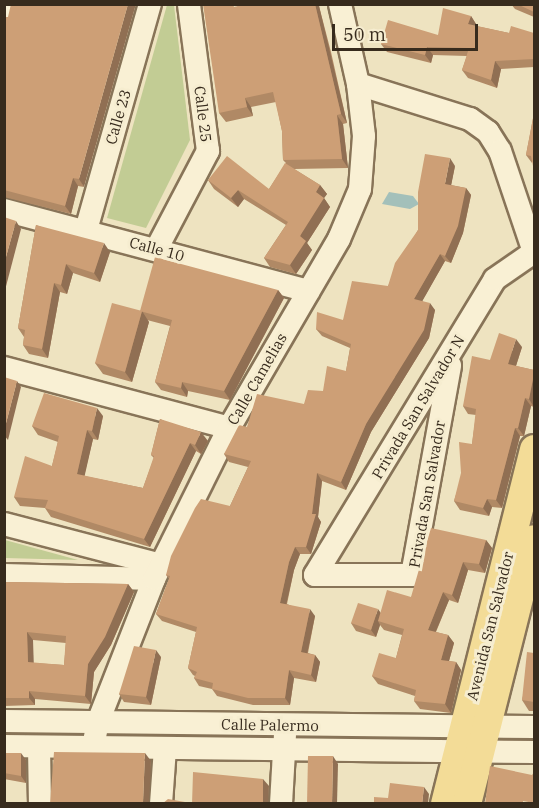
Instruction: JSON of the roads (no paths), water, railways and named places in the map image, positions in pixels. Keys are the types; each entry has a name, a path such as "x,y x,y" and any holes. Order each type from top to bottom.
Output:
{"main road":[{"name":"Avenida San Salvador","path":"467,804 472,739 534,449"},
{"name":"Avenida San Salvador","path":"445,804 472,739 534,539"}],"street":[{"path":"4,13 6,4"},
{"name":"Calle 23","path":"86,230 150,4"},
{"name":"Calle 25","path":"157,248 208,151 189,4"},
{"name":"Calle Camelias","path":"93,747 98,722 157,572 229,428 339,239 360,189 364,136 358,84 340,4"},
{"path":"358,84 470,119 488,132 500,151 534,252"},
{"name":"Calle 10","path":"4,210 157,248 308,291"},
{"name":"Privada San Salvador N","path":"315,575 495,279 534,252"},
{"name":"Privada San Salvador","path":"315,575 412,575 452,353"},
{"path":"4,368 229,428"},
{"path":"4,524 157,572"},
{"path":"4,575 157,572"},
{"name":"Calle Palermo","path":"4,721 285,725 472,739 534,752"},
{"path":"281,804 285,725"},
{"name":"Calle Palermo","path":"4,746 285,750 472,739 534,727"},
{"path":"39,747 40,804"},
{"path":"161,804 165,748"}],"water":[{"path":"389,192 413,196 419,204 410,209 382,204"}]}
